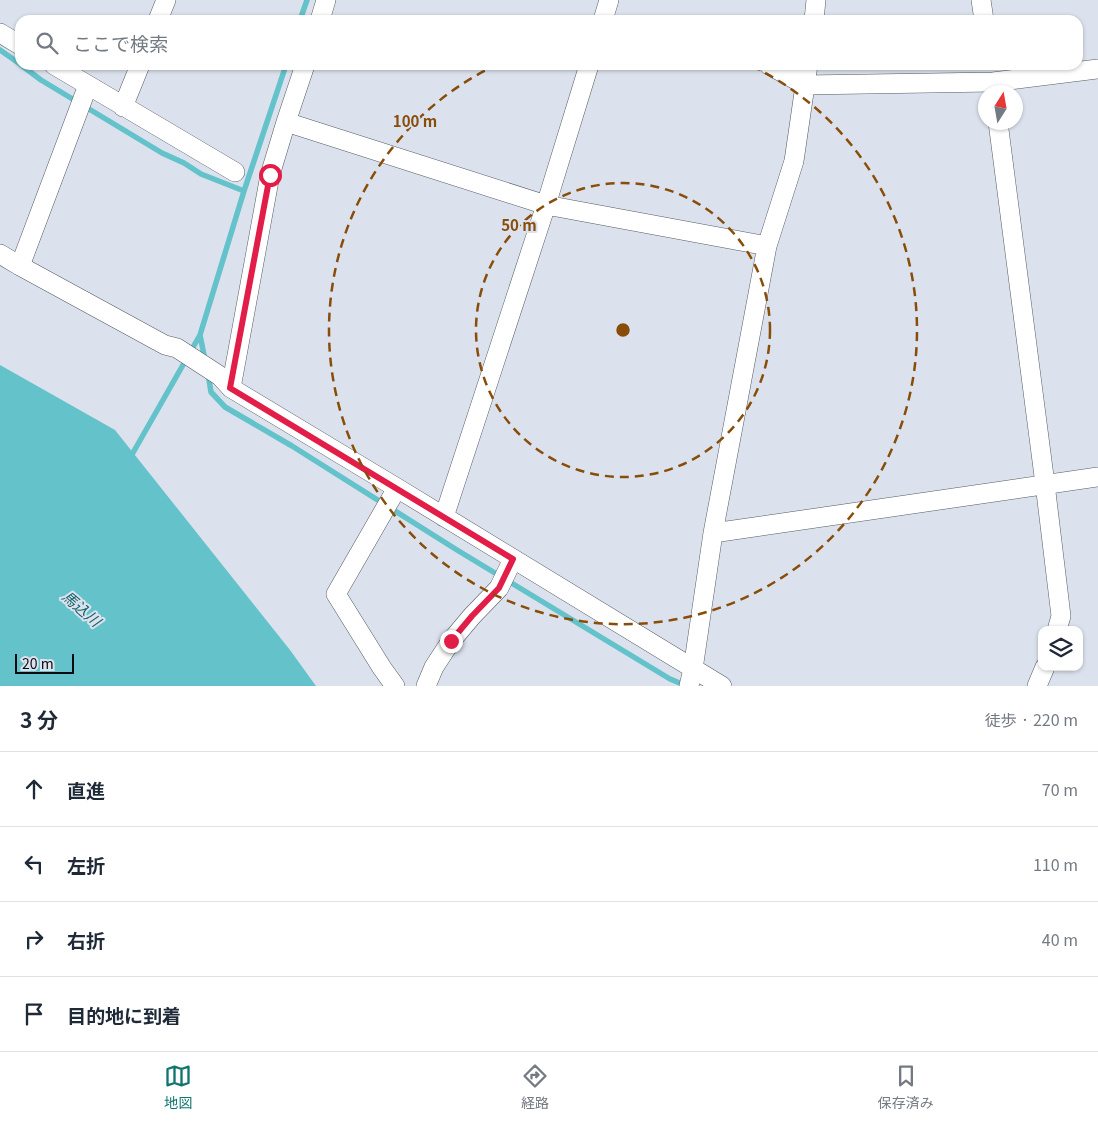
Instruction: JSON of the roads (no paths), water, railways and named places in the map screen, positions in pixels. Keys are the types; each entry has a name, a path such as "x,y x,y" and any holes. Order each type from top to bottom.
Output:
{"street":[{"path":"160,15 166,0"},
{"path":"322,15 326,0"},
{"path":"604,15 609,0"},
{"path":"814,15 816,0"},
{"path":"981,0 983,15"},
{"path":"0,33 15,42"},
{"path":"779,70 805,85 993,80 1098,69"},
{"path":"62,70 235,172"},
{"path":"123,106 138,70"},
{"path":"225,382 270,175 303,70"},
{"path":"444,517 546,205 587,70"},
{"path":"691,677 713,533 767,246 794,161 807,70"},
{"path":"20,266 88,85"},
{"path":"286,122 546,205 767,246"},
{"path":"999,130 1061,616 1058,626"},
{"path":"0,254 165,345 177,348 225,382 513,559 691,677 722,686"},
{"path":"713,533 1098,477"},
{"path":"395,686 336,594 397,488"},
{"path":"426,686 434,667 451,641 499,588 513,559"},
{"path":"1037,686 1043,671"}],"water":[{"name":"馬込川","path":"0,365 115,430 290,650 316,686 0,686"}],"waterway":[{"path":"302,15 307,0"},
{"path":"0,50 15,60"},
{"path":"28,70 162,153 184,163 201,174 244,191"},
{"path":"130,458 200,335 244,191 284,70"},
{"path":"200,335 205,360"},
{"path":"208,374 211,392 225,407 292,446 457,550 670,679 687,686"}]}
